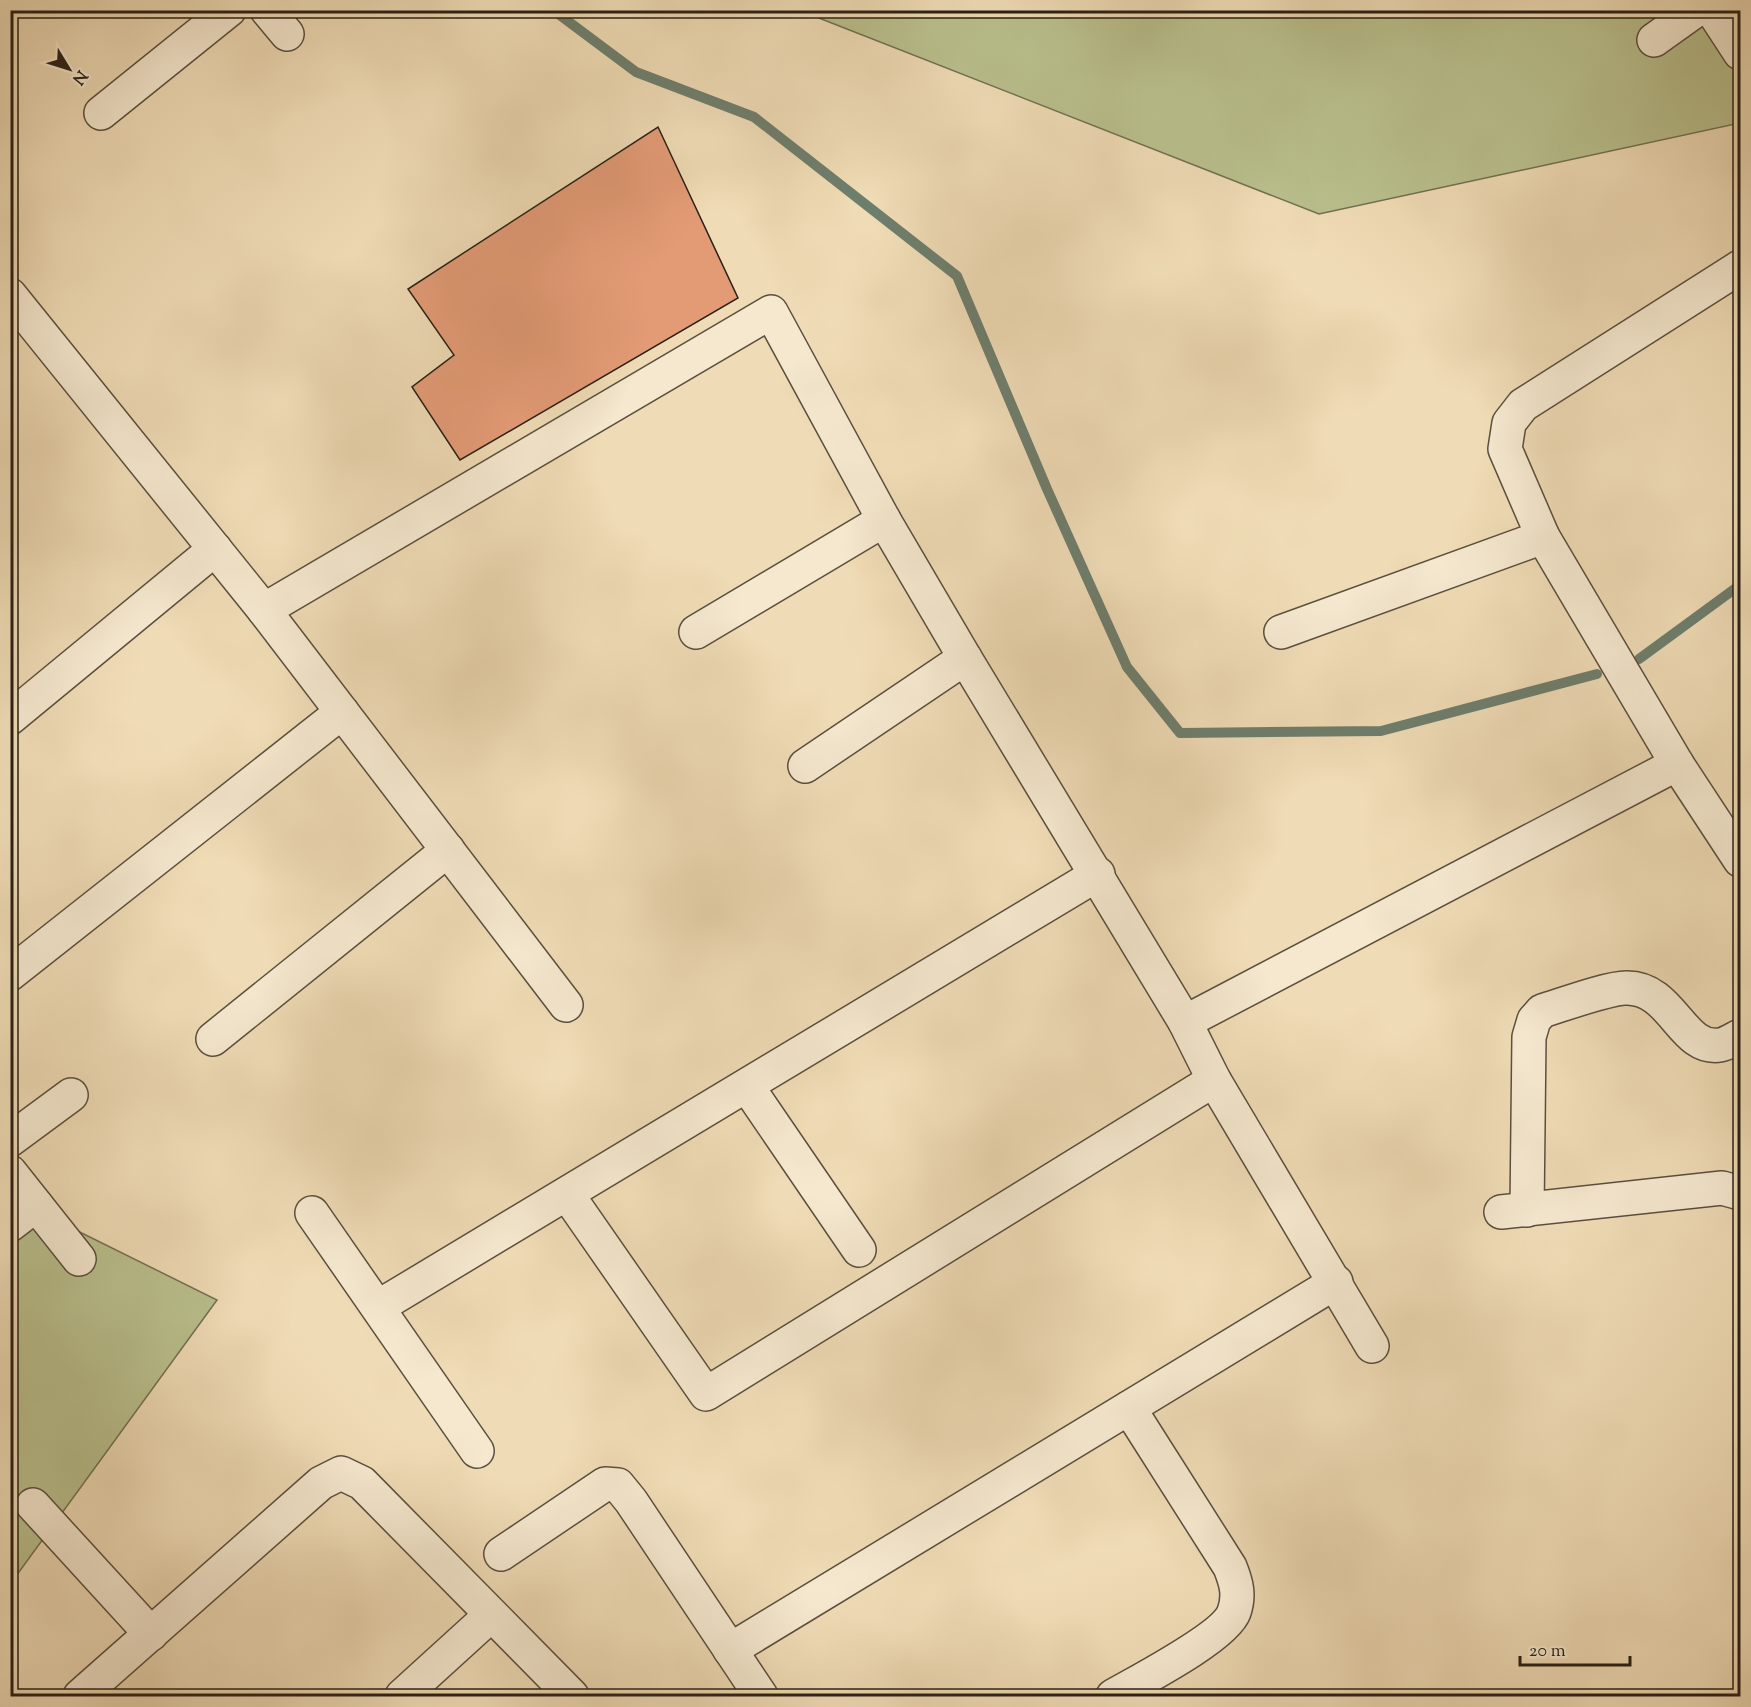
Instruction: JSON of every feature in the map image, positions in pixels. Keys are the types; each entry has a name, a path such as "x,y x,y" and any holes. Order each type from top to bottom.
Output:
{"street":[{"path":"101,113 229,10"},
{"path":"1654,40 1696,10"},
{"path":"1712,10 1740,53"},
{"path":"1740,267 1523,405 1509,423 1505,449 1543,537 1677,764 1740,860"},
{"path":"10,295 264,610 566,1005"},
{"path":"264,610 771,312 884,520 965,658 1098,874 1185,1022 1214,1080 1372,1346"},
{"path":"696,632 884,520"},
{"path":"1281,632 1543,537"},
{"path":"10,718 215,549"},
{"path":"805,766 965,658"},
{"path":"10,974 342,712"},
{"path":"1185,1022 1677,764"},
{"path":"213,1040 448,850"},
{"path":"378,1308 1098,874"},
{"path":"1740,1036 1720,1045 1706,1044 1685,1031 1661,999 1648,992 1626,988 1542,1011 1534,1020 1529,1037 1514,1211 1722,1188 1740,1193"},
{"path":"567,1194 706,1394 1214,1080"},
{"path":"747,1086 859,1250"},
{"path":"10,1140 71,1095"},
{"path":"10,1172 79,1259"},
{"path":"10,1225 36,1205"},
{"path":"312,1213 477,1451"},
{"path":"730,1650 1336,1282"},
{"path":"1113,1696 1216,1634 1234,1613 1238,1588 1230,1567 1129,1408"},
{"path":"80,1696 321,1484 341,1473 362,1483 490,1616 572,1696"},
{"path":"501,1554 605,1484 618,1485 761,1696"},
{"path":"33,1505 151,1634"},
{"path":"402,1696 490,1616"}],"green space":[{"path":"801,11 1740,11 1740,123 1319,214"},
{"path":"11,1198 217,1300 11,1583"}],"building":[{"path":"658,127 738,298 460,460 412,387 454,355 408,289"}],"waterway":[{"path":"553,10 636,72 754,117 957,276 1047,489 1127,667 1180,733 1381,731 1597,674"},
{"path":"1639,659 1740,585"}]}
